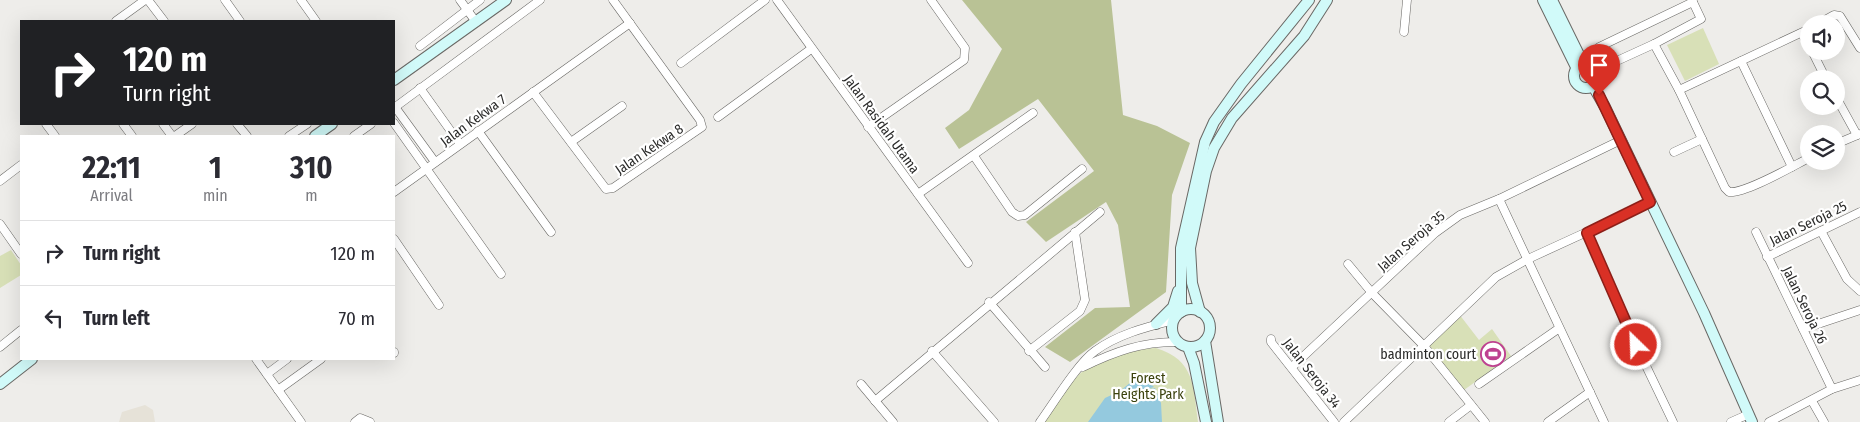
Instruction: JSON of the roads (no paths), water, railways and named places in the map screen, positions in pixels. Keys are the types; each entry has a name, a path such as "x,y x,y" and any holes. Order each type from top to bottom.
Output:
{"street":[{"path":"117,20 147,0 163,20"},
{"path":"225,0 239,20"},
{"path":"301,0 315,20"},
{"path":"460,0 476,22"},
{"path":"420,46 480,0"},
{"path":"395,79 506,0"},
{"path":"395,106 540,0"},
{"name":"Jalan Kekwa 8","path":"534,92 606,189 613,188 702,127 700,120 613,0"},
{"path":"681,63 765,0"},
{"name":"Jalan Rasidah Utama","path":"777,0 968,263"},
{"path":"868,127 964,60 966,48 931,0"},
{"path":"1206,422 1194,363 1172,329 1177,316 1184,228 1200,156 1214,122 1309,0"},
{"path":"1079,369 1113,353 1134,346 1160,341 1197,346 1205,341 1209,333 1209,323 1200,312 1192,283 1190,248 1206,171 1214,148 1232,118 1310,28 1327,0"},
{"path":"1404,32 1407,0"},
{"path":"1543,0 1580,67"},
{"path":"1552,0 1580,67"},
{"path":"1597,70 1654,44 1701,19 1692,1 1599,47"},
{"name":"Jalan Kekwa 7","path":"395,191 630,23"},
{"path":"1845,24 1860,48"},
{"path":"1679,90 1800,33"},
{"path":"1654,44 1679,90 1725,188 1729,192 1762,182 1800,163"},
{"path":"718,117 812,49"},
{"path":"1741,61 1792,167"},
{"path":"1580,67 1591,65 1597,70"},
{"path":"1580,67 1575,76 1579,85 1586,88 1593,86 1597,81 1597,70"},
{"path":"1593,86 1621,140 1708,322 1751,418 1731,422"},
{"path":"420,88 460,144"},
{"path":"571,142 622,106"},
{"path":"395,108 435,162"},
{"path":"918,194 1033,113"},
{"path":"1845,113 1858,135 1845,140"},
{"path":"395,124 501,274"},
{"path":"123,125 131,135"},
{"path":"164,125 172,135"},
{"path":"175,135 190,125"},
{"path":"290,135 306,125"},
{"path":"316,135 331,125"},
{"path":"355,135 370,125"},
{"path":"478,131 551,232"},
{"path":"1674,152 1702,139"},
{"name":"Jalan Seroja 35","path":"1292,367 1435,233 1460,215 1499,199 1621,140"},
{"path":"974,156 1012,212 1018,216 1025,215 1082,168"},
{"path":"0,181 20,166"},
{"path":"1499,199 1528,259 1558,329 1604,422"},
{"path":"1344,422 1496,277 1528,259 1650,202"},
{"path":"875,401 989,302 1100,212"},
{"name":"Jalan Seroja 25","path":"1767,257 1860,212"},
{"path":"0,224 20,249"},
{"path":"1821,230 1848,279 1860,291"},
{"path":"1030,351 1080,311 1083,306 1085,300 1075,232"},
{"name":"Jalan Seroja 26","path":"1756,232 1832,389"},
{"path":"1587,233 1636,345 1673,422"},
{"path":"395,240 439,304"},
{"path":"1348,264 1372,293 1424,346 1485,422"},
{"path":"1156,324 1173,307 1181,277"},
{"path":"989,302 1045,367"},
{"path":"1040,422 1070,378 1093,352 1130,332 1177,316 1190,309 1200,312"},
{"path":"1803,329 1860,310"},
{"path":"1479,384 1558,329"},
{"path":"0,346 20,331"},
{"name":"Jalan Seroja 34","path":"1271,339 1271,342 1334,422"},
{"path":"1205,341 1218,422"},
{"path":"932,351 994,422"},
{"path":"0,384 31,360"},
{"path":"257,360 301,422"},
{"path":"267,374 286,360"},
{"path":"278,390 320,360"},
{"path":"1769,422 1832,389 1860,380"},
{"path":"861,384 893,422"},
{"path":"1548,422 1590,392"},
{"path":"1812,401 1824,422"},
{"path":"1449,422 1471,405"},
{"path":"355,422 360,418 368,420"}],"water":[{"path":"1136,378 1147,380 1154,387 1144,390 1155,388 1161,403 1162,422 1088,422 1105,398 1120,391"}],"place":[{"name":"badminton court","path":"1493,354"}],"park label":[{"name":"Forest Heights Park","path":"1148,386"}]}
